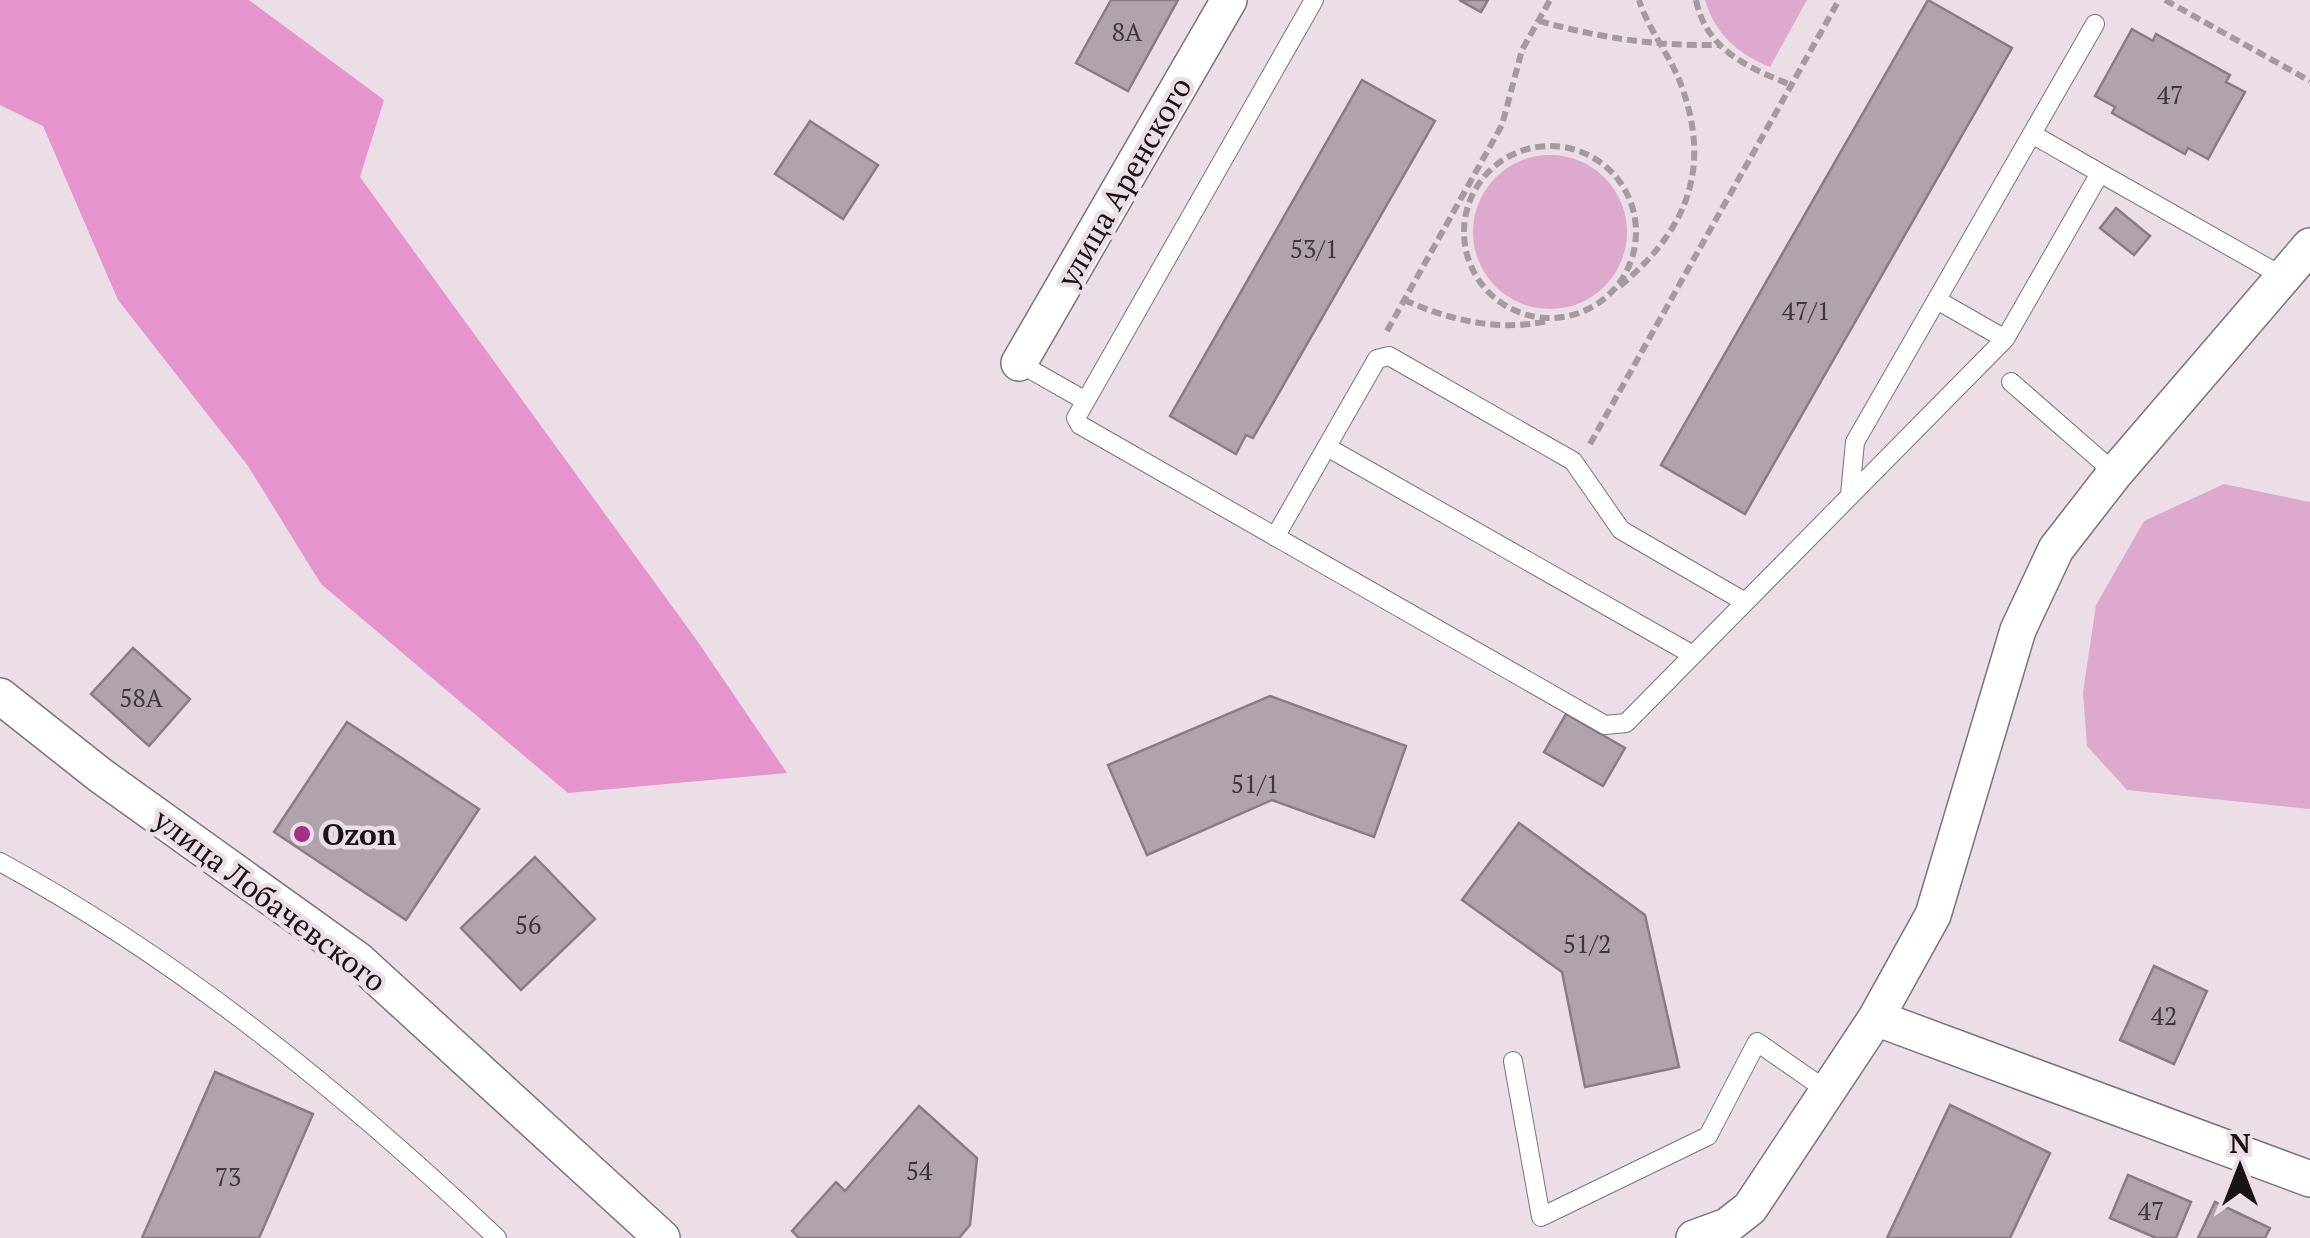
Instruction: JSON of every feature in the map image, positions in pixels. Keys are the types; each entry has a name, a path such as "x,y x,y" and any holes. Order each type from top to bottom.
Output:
{"street":[{"name":"улица Аренского","path":"1019,363 1229,0"},
{"path":"1694,1238 1726,1226 1750,1208 1876,1018 1933,915 2018,630 2056,549 2115,473 2310,246"},
{"name":"улица Лобачевского","path":"0,696 100,775 358,960 662,1238"},
{"path":"1876,1018 2310,1179"}],"lane":[{"path":"1314,0 1077,412 1080,425 1605,725 1626,723 2004,339 2100,173"},
{"path":"1850,495 1855,442 2095,24"},
{"path":"2032,134 2282,276"},
{"path":"1937,300 2004,339"},
{"path":"1276,537 1382,356 1578,465 1621,530 1745,602"},
{"path":"1019,363 1084,400"},
{"path":"2010,382 2115,473"},
{"path":"1328,447 1693,655"},
{"path":"0,862 97,915 385,1132 498,1238"},
{"path":"1513,1061 1540,1218 1708,1136 1758,1042 1826,1090"}],"path":[{"path":"1382,356 1382,338 1470,189 1502,125 1522,50 1550,0"},
{"path":"1404,300 1448,319 1494,325 1534,324 1592,308 1652,259 1679,220 1694,182 1694,138 1681,83 1638,0"},
{"path":"1696,0 1708,31 1719,44 1744,66 1790,85"},
{"path":"1578,465 1838,0"},
{"path":"2165,0 2310,81"},
{"path":"1539,21 1609,40 1662,46 1719,44"},
{"path":"1569,316 1544,318 1520,313 1498,302 1469,263 1464,239 1470,189 1488,171 1532,148 1580,151 1602,163 1631,202 1636,226 1635,250 1611,293"}],"shaded area":[{"path":"0,0 249,0 384,100 360,177 698,642 787,773 568,793 321,584 248,466 118,300 43,126 0,105"},
{"path":"1705,0 1807,0 1770,67 1729,41"},
{"path":"1550,155 1579,161 1604,178 1621,203 1627,232 1621,261 1604,286 1579,303 1550,309 1521,303 1496,286 1479,261 1473,232 1479,203 1496,178 1521,161"},
{"path":"2224,484 2310,502 2310,809 2127,790 2087,746 2083,692 2096,605 2144,521"}],"building":[{"path":"1111,0 1178,0 1128,91 1076,63"},
{"path":"1459,0 1488,0 1481,12"},
{"path":"1928,0 2012,48 1745,514 1661,465"},
{"path":"2132,29 2153,41 2156,34 2230,75 2226,82 2245,92 2208,159 2188,148 2185,154 2112,113 2115,107 2095,96"},
{"path":"1362,80 1435,121 1253,438 1246,435 1236,454 1170,416"},
{"path":"810,121 878,165 843,219 775,174"},
{"path":"2116,208 2150,236 2134,255 2100,228"},
{"path":"133,648 190,699 149,746 91,694"},
{"path":"1270,696 1406,746 1374,837 1272,800 1147,855 1108,765"},
{"path":"1566,714 1625,748 1603,786 1544,752"},
{"path":"347,722 479,809 406,920 274,832"},
{"path":"1519,823 1645,915 1679,1067 1585,1087 1562,972 1462,900"},
{"path":"535,857 595,919 521,990 461,928"},
{"path":"2154,966 2207,991 2174,1064 2120,1040"},
{"path":"215,1072 313,1114 259,1238 142,1238"},
{"path":"1950,1105 2050,1153 2010,1238 1887,1238"},
{"path":"919,1106 977,1158 970,1225 959,1238 799,1238 792,1231 836,1182 845,1191"},
{"path":"2128,1175 2191,1202 2176,1238 2156,1238 2110,1218"},
{"path":"2215,1202 2270,1228 2265,1238 2198,1238"}],"place":[{"name":"Ozon","path":"302,834"}]}
